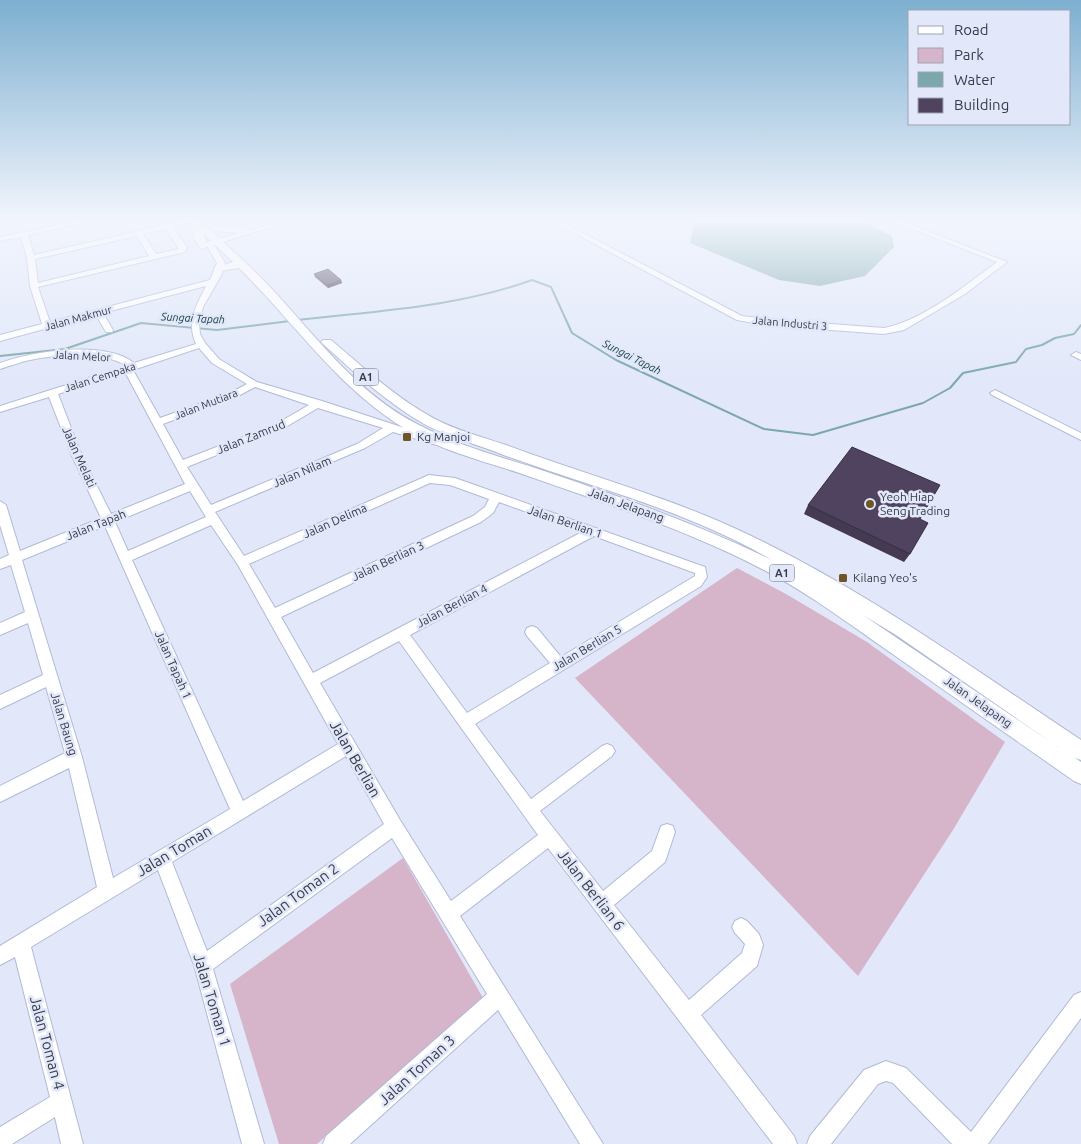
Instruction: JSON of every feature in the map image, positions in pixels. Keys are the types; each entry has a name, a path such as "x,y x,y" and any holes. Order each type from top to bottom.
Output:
{"main road":[{"name":"Jalan Jelapang","path":"248,272 289,314 380,390 430,422 554,468 672,508 762,547 833,587 896,626 1081,751"},
{"name":"Jalan Jelapang","path":"260,272 301,313 336,367 394,422 447,443 653,514 712,538 772,568 826,599 1081,774"},
{"path":"394,422 430,422 432,431 447,443"}],"street":[{"path":"33,272 34,286 47,327"},
{"path":"34,286 90,272"},
{"path":"217,272 202,301 195,321 199,341 217,363 233,374 254,384 394,422"},
{"name":"Jalan Industri 3","path":"654,272 740,318 765,322 884,330 904,327 962,292 989,272"},
{"name":"Jalan Makmur","path":"0,338 213,282"},
{"path":"98,312 108,330"},
{"name":"Jalan Cempaka","path":"0,409 130,367 199,341"},
{"name":"Jalan Melor","path":"0,366 36,356 67,353 118,358 129,362 130,367"},
{"name":"Jalan Berlian","path":"130,367 157,423 192,486 242,562 394,826 500,996 586,1141"},
{"name":"Jalan Mutiara","path":"157,423 235,394 254,384"},
{"name":"Jalan Melati","path":"52,392 77,456 108,520"},
{"path":"995,393 1081,437"},
{"name":"Jalan Zamrud","path":"181,465 280,426 319,403"},
{"name":"Jalan Nilam","path":"125,558 211,515 360,446 394,422"},
{"name":"Jalan Berlian 1","path":"429,479 451,481 701,570"},
{"name":"Jalan Delima","path":"242,562 429,479"},
{"name":"Jalan Tapah","path":"0,564 192,486"},
{"name":"Jalan Berlian 3","path":"273,615 477,519 489,510 495,498"},
{"name":"Jalan Baung","path":"0,506 74,758 107,891"},
{"name":"Jalan Tapah 1","path":"108,520 239,811"},
{"name":"Jalan Berlian 4","path":"311,681 592,532"},
{"name":"Jalan Berlian 5","path":"465,722 697,582 701,577 701,570"},
{"path":"0,629 32,615"},
{"path":"532,632 560,665"},
{"name":"Jalan Berlian 6","path":"401,633 529,810 688,1014 786,1144"},
{"path":"0,702 50,678"},
{"name":"Jalan Toman","path":"0,956 348,747"},
{"path":"529,810 607,752"},
{"path":"0,794 74,758"},
{"name":"Jalan Toman 2","path":"203,965 394,826"},
{"path":"601,904 659,856 667,832"},
{"path":"449,914 550,836"},
{"name":"Jalan Toman 1","path":"162,859 203,965 253,1144"},
{"path":"688,1014 750,959 754,945 753,940 741,927"},
{"name":"Jalan Toman 4","path":"21,943 72,1144"},
{"name":"Jalan Toman 3","path":"334,1144 500,996"},
{"path":"975,1144 1081,1002"},
{"path":"818,1144 870,1077 886,1071 899,1076 967,1144"},
{"path":"0,1138 62,1101"}],"green space":[{"path":"737,568 786,594 867,642 1005,742 953,830 858,976 575,678"},
{"path":"403,858 483,998 317,1144 279,1144 230,984"}],"water":[{"path":"761,272 869,272 865,276 820,286 779,280"}],"building":[{"path":"332,272 341,280 327,285 314,274"},
{"name":"Yeoh Hiap Seng Trading","path":"852,447 940,485 920,519 928,523 910,554 808,505"}],"waterway":[{"name":"Sungai Tapah","path":"298,320 387,311 446,302 504,289 532,280 551,287 572,333 616,360 764,429 813,435 923,403 950,388 963,373 1016,362 1026,349 1042,345 1055,338 1074,334 1081,325"},
{"name":"Sungai Tapah","path":"0,356 65,349 141,323 217,330 290,321"}],"place":[{"name":"Kg Manjoi","path":"407,437"},
{"name":"Yeoh Hiap Seng Trading","path":"870,504"},
{"name":"Kilang Yeo's","path":"843,578"}]}
